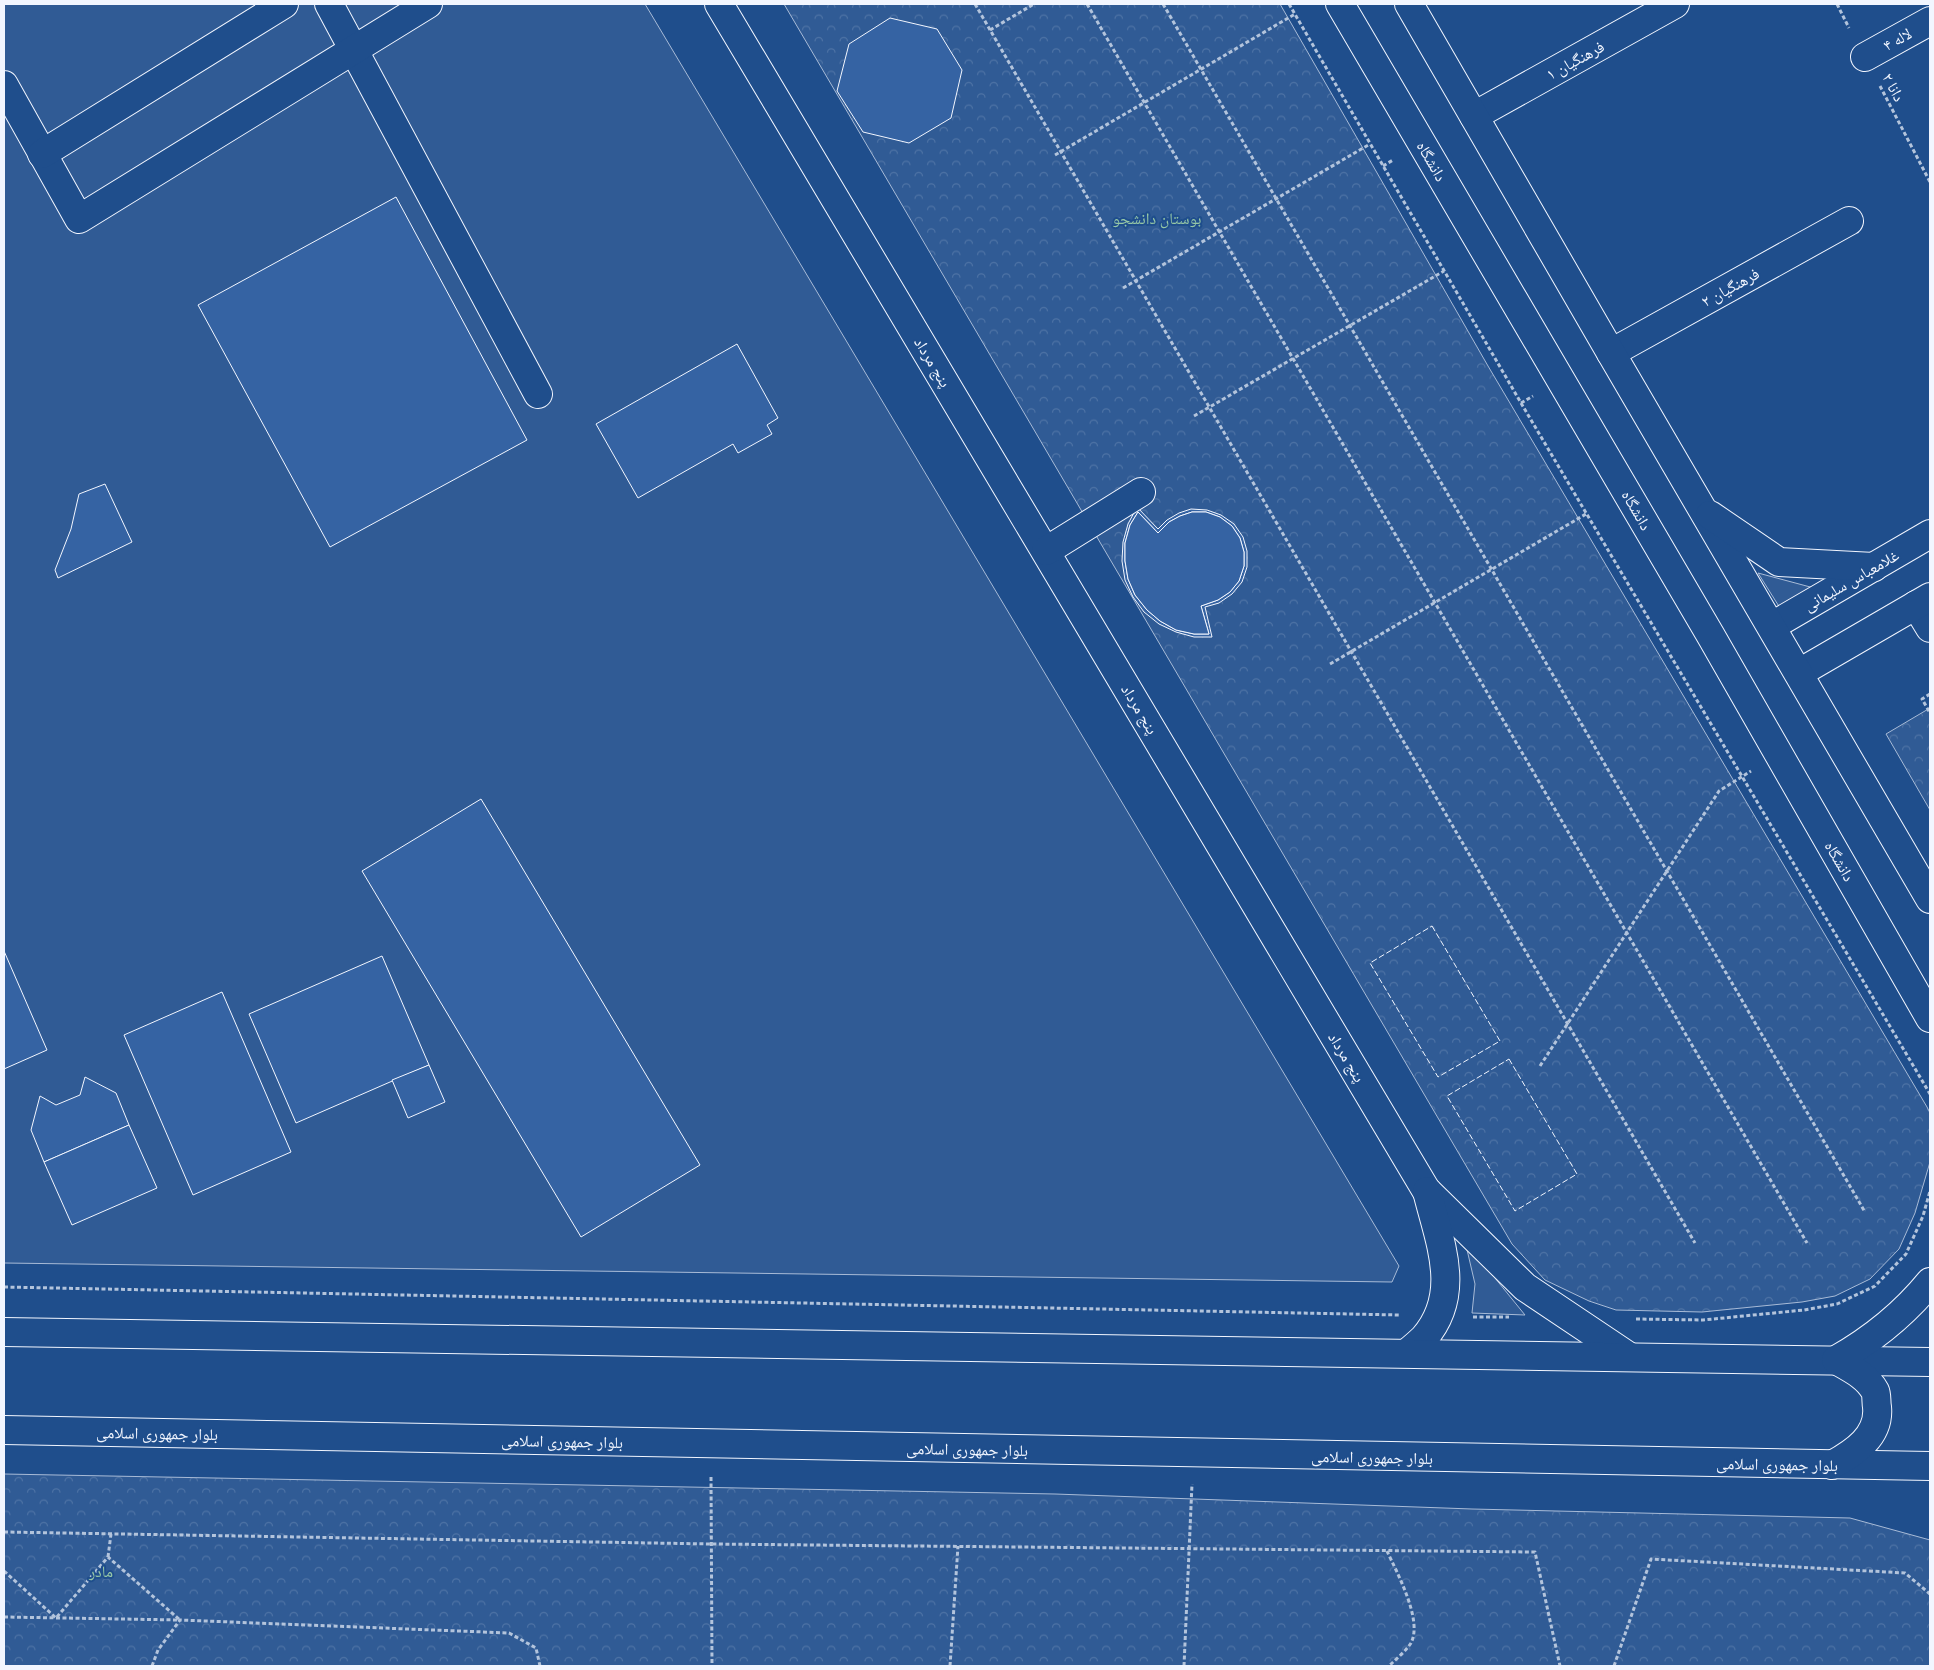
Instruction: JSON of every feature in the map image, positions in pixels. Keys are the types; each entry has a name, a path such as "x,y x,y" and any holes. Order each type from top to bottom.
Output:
{"main road":[{"path":"42,154 284,4"},
{"path":"329,4 538,394"},
{"path":"4,86 79,219 428,4"},
{"name":"پنج مرداد","path":"719,4 1426,1190 1525,1288 1628,1356"},
{"name":"دانشگاه","path":"1340,4 1711,636 1930,1018"},
{"path":"1409,4 1930,899"},
{"name":"فرهنگیان ۱","path":"1474,116 1675,4"},
{"name":"لاله ۴","path":"1864,57 1930,21"},
{"name":"فرهنگیان ۲","path":"1611,353 1849,221"},
{"path":"1046,551 1141,492"},
{"path":"1704,510 1779,562 1874,567"},
{"name":"غلامعباس سلیمانی","path":"1772,626 1930,534"},
{"path":"1799,674 1923,601 1930,628"},
{"path":"1407,1353 1425,1337 1438,1316 1445,1296 1446,1270 1426,1190"},
{"path":"1836,1360 1891,1324 1914,1302 1930,1282"},
{"path":"4,1332 1930,1362"},
{"path":"1832,1465 1853,1453 1868,1439 1878,1415 1876,1392 1862,1375 1836,1360"},
{"name":"بلوار جمهوری اسلامی","path":"4,1430 1930,1466"},
{"path":"1832,1465 1894,1475 1930,1484"}],"path":[{"path":"975,4 1695,1243"},
{"path":"990,30 1034,4"},
{"path":"1087,4 1807,1243"},
{"path":"1164,4 1865,1212"},
{"path":"1289,4 1586,514 1930,1094"},
{"name":"دانا ۲","path":"1837,4 1930,182"},
{"path":"1055,156 1295,14"},
{"path":"1123,288 1370,144"},
{"path":"1194,416 1444,271"},
{"path":"1330,664 1586,514"},
{"path":"1930,694 1922,699 1930,713"},
{"path":"1540,1066 1719,791 1742,777"},
{"path":"1636,1319 1703,1320 1804,1310 1837,1304 1875,1286 1906,1254 1923,1216 1930,1191"},
{"path":"4,1287 1513,1317"},
{"path":"711,1444 712,1666"},
{"path":"1184,1666 1194,1453"},
{"path":"4,1532 710,1544 1534,1552 1560,1666"},
{"path":"56,1618 108,1557 111,1534"},
{"path":"950,1666 958,1546"},
{"path":"1386,1550 1407,1594 1414,1621 1411,1643 1389,1666"},
{"path":"108,1557 180,1620"},
{"path":"1614,1666 1651,1560 1905,1573 1930,1594"},
{"path":"4,1570 56,1618"},
{"path":"4,1618 180,1620 509,1634 536,1648 540,1666"},
{"path":"152,1666 158,1650 180,1620"}],"shaded area":[{"path":"4,4 645,4 1399,1266 1392,1282 4,1263"},
{"path":"1758,573 1814,588 1780,608"},
{"path":"1465,1241 1525,1315 1472,1313 1475,1284"}],"green space":[{"name":"بوستان دانشجو","path":"784,4 1280,4 1488,366 1930,1113 1930,1162 1915,1213 1899,1249 1870,1279 1835,1296 1802,1302 1702,1312 1616,1310 1589,1301 1545,1280 1512,1244"},
{"path":"1930,708 1930,810 1886,734"},
{"name":"مادر","path":"4,1474 1055,1494 1472,1509 1850,1518 1930,1540 1930,1666 4,1666"}],"building":[{"path":"890,18 937,29 962,70 951,118 909,143 863,132 837,91 849,44"},
{"path":"396,197 527,440 330,547 198,305"},
{"path":"737,344 778,418 767,425 772,434 738,453 733,444 638,498 596,424"},
{"path":"105,484 132,542 58,578 55,570 71,529 79,494"},
{"path":"1137,507 1158,529 1167,520 1191,509 1207,510 1221,515 1234,524 1243,537 1247,551 1247,567 1242,582 1232,594 1219,603 1205,607 1212,637 1194,637 1176,632 1159,624 1144,612 1133,597 1125,580 1122,561 1123,542 1128,524","holes":["1138,512 1158,533 1169,522 1180,516 1192,512 1206,512 1220,517 1232,526 1240,538 1244,552 1244,566 1239,581 1230,592 1218,600 1201,606 1209,634 1194,634 1176,630 1160,621 1147,610 1135,595 1128,579 1125,561 1125,543 1130,525"]},
{"path":"1138,512 1158,533 1169,522 1180,516 1192,512 1206,512 1220,517 1232,526 1240,538 1244,552 1244,566 1239,581 1230,592 1218,600 1201,606 1209,634 1194,634 1176,630 1160,621 1147,610 1135,595 1128,579 1125,543 1130,525"},
{"path":"481,799 700,1165 581,1237 362,871"},
{"path":"4,951 47,1050 4,1069"},
{"path":"382,956 429,1065 296,1123 249,1014"},
{"path":"222,992 291,1152 193,1195 124,1035"},
{"path":"429,1065 445,1102 408,1118 392,1080"},
{"path":"85,1077 116,1093 129,1125 44,1162 31,1130 40,1096 56,1105 80,1095"},
{"path":"129,1125 157,1188 72,1225 44,1162"}],"fence":[{"path":"1432,926 1500,1041 1438,1077 1370,963 1432,926"},
{"path":"1509,1059 1577,1174 1515,1211 1447,1096 1509,1059"}]}
